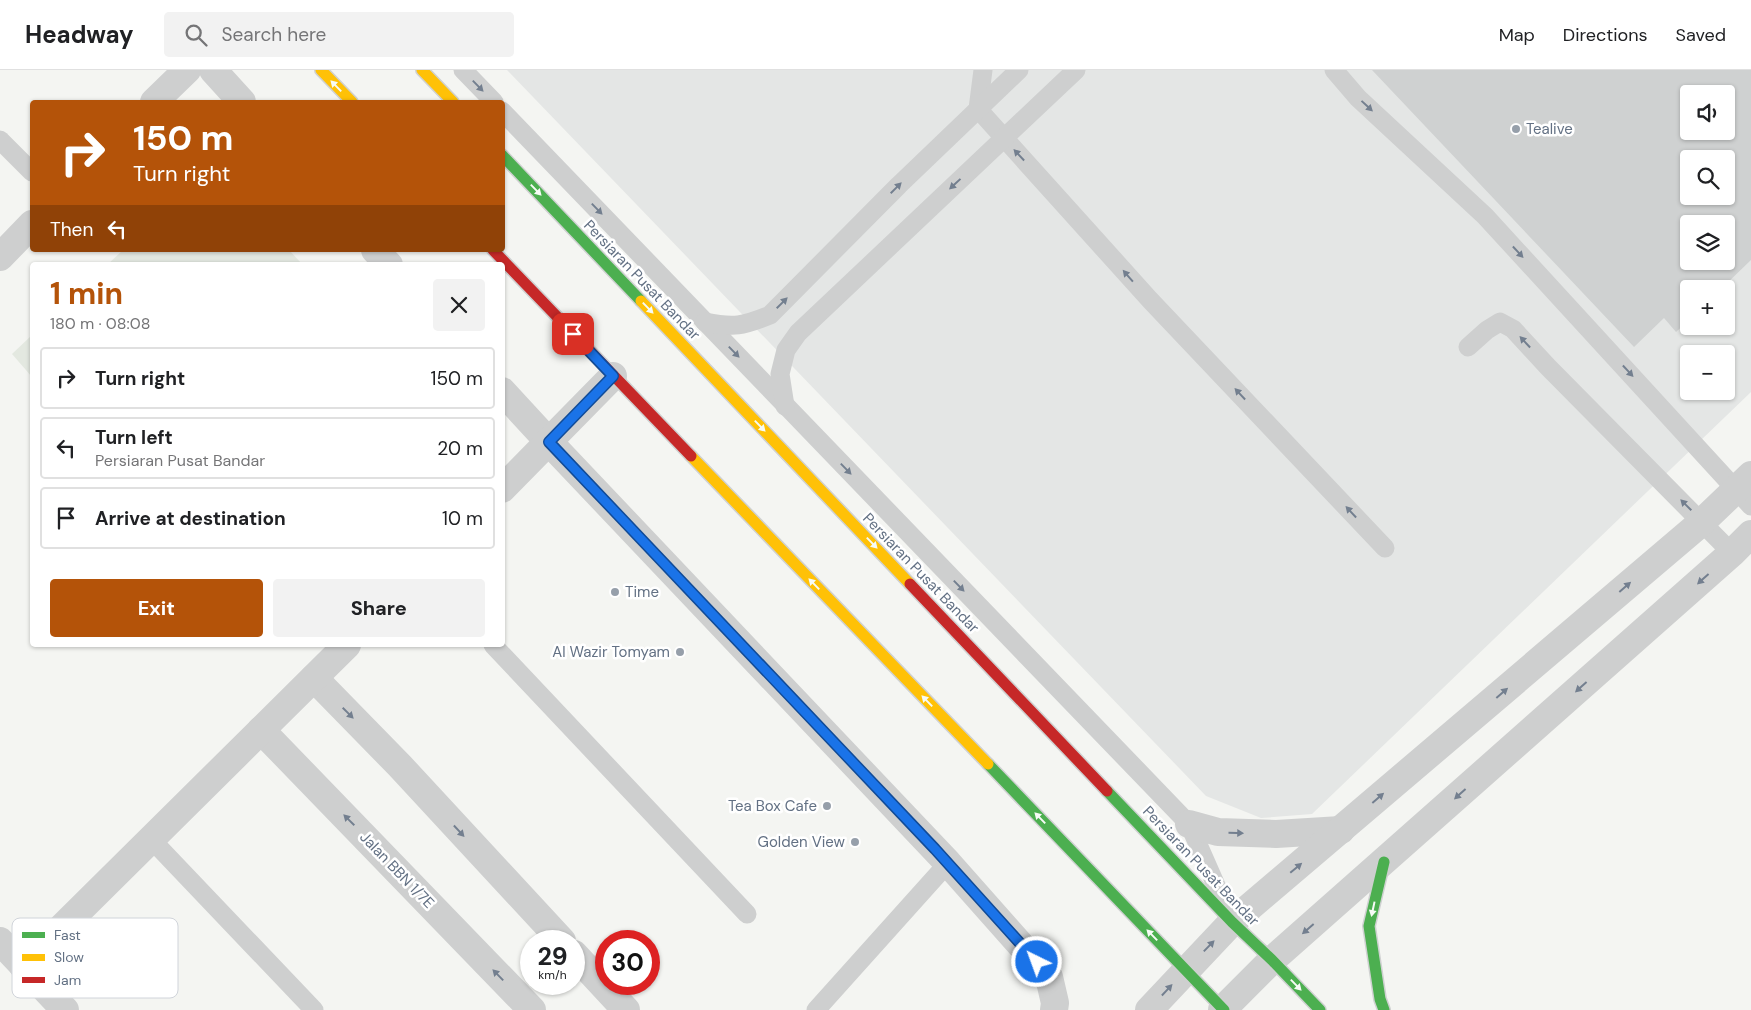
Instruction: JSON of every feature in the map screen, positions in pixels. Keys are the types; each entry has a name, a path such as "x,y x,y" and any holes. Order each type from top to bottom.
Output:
{"main road":[{"path":"320,70 350,100"},
{"path":"422,70 451,100"},
{"name":"Persiaran Pusat Bandar","path":"505,158 1232,922 1320,1010"},
{"path":"495,252 504,262"},
{"path":"505,263 1223,1010"},
{"path":"1384,862 1370,926 1380,999 1384,1010"}],"street":[{"path":"156,100 187,70"},
{"path":"213,70 240,100"},
{"path":"0,257 30,226"},
{"path":"377,252 386,262"},
{"path":"505,487 613,376"},
{"path":"505,394 948,864 1049,976 1055,1003 1054,1010"},
{"path":"1149,1010 1232,922 1702,522 1746,490"},
{"path":"1223,1010 1272,960 1732,553 1751,534"},
{"path":"71,918 345,647"},
{"path":"314,678 400,766 552,930"},
{"name":"Jalan BBN 1/7E","path":"261,730 532,1010"},
{"path":"1188,824 1218,832 1276,834 1341,830"},
{"path":"0,941 12,954"},
{"path":"585,966 626,1010"},
{"path":"54,998 65,1010"}],"lane":[{"path":"463,70 492,100"},
{"path":"983,70 978,109 1003,139 1150,300 1385,548"},
{"path":"705,322 727,327 751,323 770,315 1019,70"},
{"path":"785,406 780,374 786,350 798,333 1076,70"},
{"path":"1334,70 1358,98 1485,216 1746,490"},
{"path":"505,114 1188,824 1232,922"},
{"path":"0,140 30,170"},
{"path":"1468,347 1487,330 1500,322 1513,328 1548,367 1732,553"},
{"path":"495,647 747,914"},
{"path":"151,839 314,1010"},
{"path":"816,1010 948,864"}],"shaded area":[{"path":"507,70 1751,70 1751,392 1312,814 1261,818 1206,796"},
{"path":"121,252 291,252 300,262 110,262"},
{"path":"30,337 30,375 12,354"}],"building":[{"path":"1372,70 1751,70 1751,260 1730,280 1680,280 1680,328 1676,332 1664,318 1634,347"}],"traffic: fast":[{"path":"505,158 641,301"},
{"path":"988,764 1224,1010"},
{"path":"1107,791 1232,922 1320,1010"},
{"path":"1384,862 1369,926 1380,999 1384,1010"}],"traffic: slow":[{"path":"321,70 350,100"},
{"path":"422,70 451,100"},
{"path":"641,301 910,584"},
{"path":"691,456 988,764"}],"traffic: jam":[{"path":"495,252 505,262"},
{"path":"505,262 691,456"},
{"path":"910,584 1107,791"}],"place":[{"name":"Tealive","path":"1516,129"},
{"name":"Time","path":"615,592"},
{"name":"Al Wazir Tomyam","path":"680,652"},
{"name":"Tea Box Cafe","path":"827,806"},
{"name":"Golden View","path":"855,842"}],"route":[{"path":"573,334 613,376 549,442 935,849 1037,962"}]}
